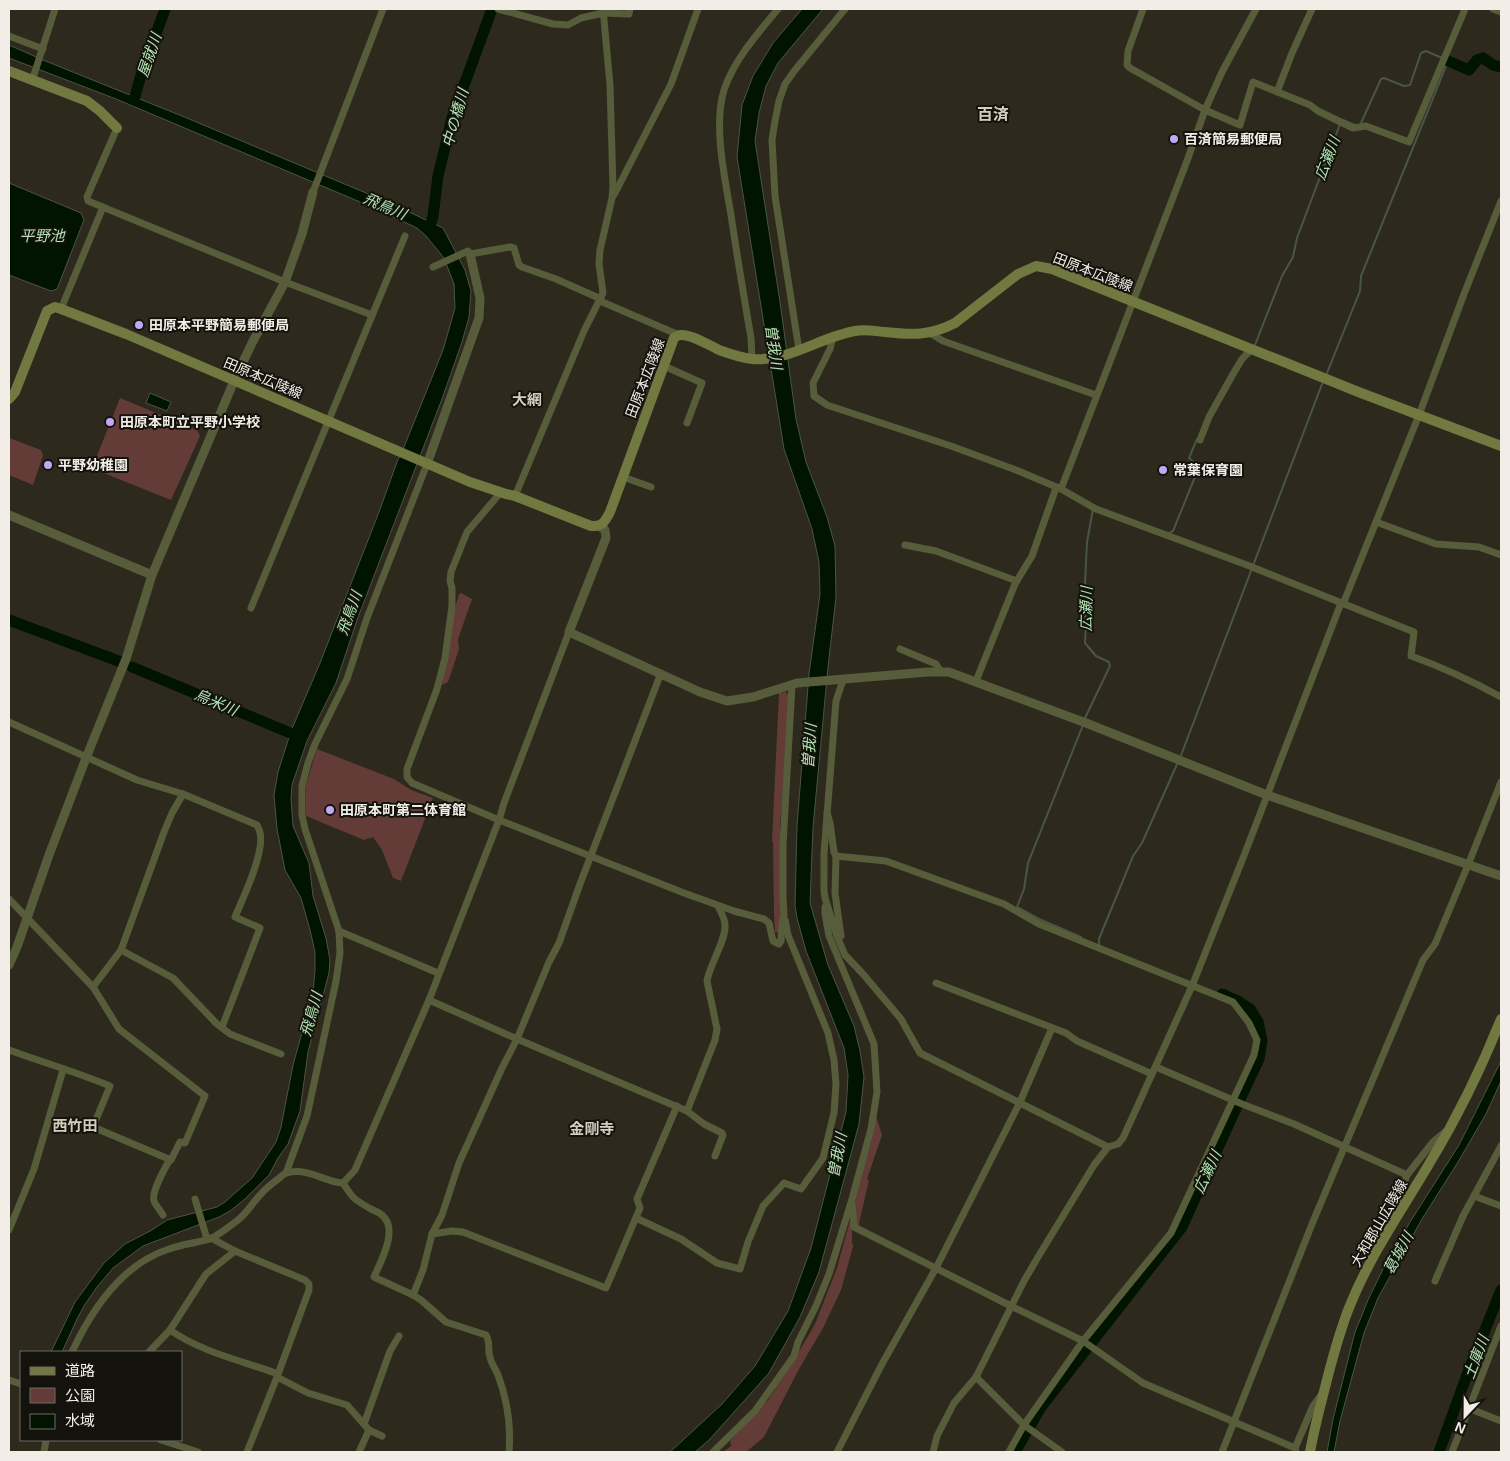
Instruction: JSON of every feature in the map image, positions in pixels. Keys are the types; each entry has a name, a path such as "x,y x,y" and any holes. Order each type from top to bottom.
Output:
{"main road":[{"path":"9,71 87,101 117,128"},
{"name":"田原本広陵線","path":"61,309 126,334 426,463 591,526 599,526 605,522 674,338 680,335 690,336 738,356 756,359 794,352 833,336 856,331 906,334 930,333 944,329 1018,274 1036,266 1052,269 1419,416 1501,446"},
{"path":"9,399 15,392 47,311 54,307 61,309"},
{"name":"大和郡山広陵線","path":"1310,1452 1324,1391 1351,1302 1385,1237 1450,1128 1474,1082 1501,1019"}],"street":[{"path":"33,79 55,9"},
{"path":"9,965 28,918 48,855 126,660 152,575 234,381 285,282 302,234 313,192 383,9"},
{"path":"500,10 553,24 568,25 580,18 603,11 629,14 630,9"},
{"path":"612,198 671,84 698,9"},
{"path":"756,359 750,338 721,154 721,106 731,73 743,54 778,9"},
{"path":"794,352 775,196 772,140 779,101 785,84 845,9"},
{"path":"1143,9 1128,51 1127,65 1205,110 1240,125 1253,82 1310,105 1318,111 1353,128 1366,126 1409,142 1465,9"},
{"path":"976,681 1017,581 1032,556 1133,302 1205,110 1222,72 1256,9"},
{"path":"1277,92 1312,9"},
{"path":"1492,9 1501,12"},
{"path":"515,496 603,293 600,250 612,198 613,148 610,85 603,11"},
{"path":"9,36 43,50"},
{"path":"117,128 87,197 88,201 285,282 372,315"},
{"path":"933,1452 937,1436 954,1404 976,1377 1038,1257 1089,1173 1108,1147 1118,1144 1123,1138 1156,1067 1193,983 1268,795 1321,652 1419,416 1501,201"},
{"path":"61,309 103,208"},
{"path":"251,608 405,236"},
{"path":"435,267 468,253 514,248 522,267 556,278 600,300 680,335"},
{"path":"72,1351 112,1287 135,1266 167,1249 209,1239 241,1218 262,1192 286,1173 308,1116 340,953 339,931 305,829 302,815 302,786 315,744 346,679 479,318 480,298 468,253"},
{"path":"930,333 943,341 1096,395"},
{"path":"833,336 830,349 813,382 814,396 827,406 974,454 1016,470 1093,507 1247,565 1414,632 1411,656 1436,665 1501,697"},
{"path":"1200,440 1208,417 1223,388 1242,359 1252,350"},
{"path":"664,366 702,383 686,423"},
{"path":"623,477 651,487"},
{"path":"501,492 467,532 452,572 450,581 452,606 445,658 437,689 407,769 407,776 412,783 499,820 718,906 767,920 773,941 779,944 784,915"},
{"path":"9,515 152,575"},
{"path":"1376,522 1436,544 1480,547 1501,555"},
{"path":"286,1173 302,1171 318,1175 336,1183 343,1183 355,1170 429,1000 606,538 605,530 599,526"},
{"path":"905,545 936,551 1017,581"},
{"path":"570,632 700,692 727,701 753,697 794,684 949,672 1084,722 1268,795 1501,876"},
{"path":"900,649 936,664 942,672"},
{"path":"413,1295 423,1270 432,1234 442,1215 459,1163 559,943 661,673"},
{"path":"840,681 836,701 827,813 824,890 826,902 845,955 900,1019 920,1053 1108,1147"},
{"path":"636,1218 681,1239 717,1262 740,1269 748,1242 763,1206 784,1183 801,1189 823,1158 834,1113 836,1084 834,1060 828,1033 788,935 784,915 783,844 794,684"},
{"path":"9,722 137,780 183,794 257,825 260,833 260,844 253,872 235,917 260,928 222,1027"},
{"path":"1222,1452 1312,1224 1424,960 1435,944 1501,782"},
{"path":"93,987 120,950 172,812 183,794"},
{"path":"827,813 836,856 835,893 848,979"},
{"path":"836,856 886,861 904,867 1004,904 1039,924 1193,983 1233,1002 1249,1023 1257,1040 1254,1055 1171,1233 1084,1342 1009,1452"},
{"path":"9,899 93,987 119,1029 205,1096 185,1144 180,1142 155,1189 154,1200 163,1215"},
{"path":"713,1452 755,1411 794,1356 798,1342 829,1274 871,1129 876,1092 874,1044 829,936 825,914 826,902"},
{"path":"687,1111 715,1040 717,1029 706,982 724,934 725,923 718,906"},
{"path":"339,931 438,974"},
{"path":"120,950 173,978 230,1034 281,1054"},
{"path":"936,983 1066,1033 1077,1041 1152,1074"},
{"path":"429,1000 687,1111 704,1124 722,1132 723,1135 715,1156"},
{"path":"838,1452 882,1364 936,1268 1020,1102 1052,1028"},
{"path":"9,1050 63,1070 79,1073 110,1086 93,1127 170,1159"},
{"path":"1156,1067 1294,1124 1407,1175"},
{"path":"9,1230 34,1169 63,1070"},
{"path":"432,1234 452,1231 463,1232 606,1288 640,1208 637,1200 677,1106"},
{"path":"1385,1237 1407,1175 1433,1142 1450,1128"},
{"path":"1435,1281 1462,1216 1501,1146"},
{"path":"343,1183 352,1198 382,1214 386,1221 389,1239 374,1277 413,1295 446,1322 486,1335 489,1340 489,1356 499,1377 506,1406 510,1434 509,1452"},
{"path":"1474,1196 1501,1206"},
{"path":"852,1199 854,1227 1084,1342 1143,1383 1296,1450 1313,1406 1324,1391"},
{"path":"195,1201 209,1239 305,1280 308,1284 309,1290 278,1376 246,1452"},
{"path":"150,1351 170,1330 206,1274 235,1251"},
{"path":"1452,1452 1501,1326"},
{"path":"170,1330 183,1339 201,1347 278,1376 308,1393 348,1405 366,1427 382,1436"},
{"path":"360,1452 390,1351 399,1336"},
{"path":"976,1377 1026,1428 1062,1452"},
{"path":"1468,1408 1501,1420"},
{"path":"164,1441 198,1452"},
{"path":"721,1452 725,1442"}],"green space":[{"path":"120,398 197,430 200,436 171,500 101,472 101,469 93,466"},
{"path":"9,438 41,450 43,456 33,485 9,475"},
{"path":"461,593 472,599 458,639 459,649 448,682 442,685 454,611 459,594"},
{"path":"786,692 790,698 780,824 781,916 779,933 775,932 772,841 779,693"},
{"path":"317,749 394,779 411,790 433,798 401,881 393,878 382,850 373,837 364,840 306,816 306,785"},
{"path":"876,1116 882,1135 867,1179 869,1180 858,1228 855,1219 856,1197 871,1143"},
{"path":"850,1220 852,1221 852,1245 854,1243 841,1290 823,1328 799,1369 764,1437 746,1452 723,1452 731,1446 730,1441 768,1400 815,1324 837,1268"}],"water":[{"name":"曽我川","path":"802,9 823,9 778,63 766,86 759,113 755,141 796,419 806,462 827,517 835,546 836,597 813,827 810,903 828,965 854,1026 864,1077 859,1124 819,1272 800,1317 769,1373 709,1440 695,1452 670,1452 722,1404 755,1366 788,1311 811,1248 846,1112 848,1075 844,1048 806,951 795,905 797,826 809,674 820,594 819,562 812,529 784,449 737,157 742,105 753,76 773,43"},
{"name":"飛鳥川","path":"9,45 390,203 443,228 465,270 471,291 469,317 442,399 357,620 336,683 307,741 292,785 293,826 309,863 313,896 326,938 330,960 329,973 308,1052 300,1111 288,1144 269,1175 230,1211 143,1246 113,1268 84,1306 62,1351 51,1351 75,1302 104,1263 125,1244 167,1220 217,1207 225,1202 252,1178 276,1142 281,1127 293,1065 313,993 315,970 315,952 310,930 301,898 285,870 277,829 274,795 278,772 291,731 320,663 397,462 443,350 455,308 454,284 444,258 417,228 372,207 116,99 9,58"},
{"name":"平野池","path":"9,183 81,213 84,220 57,289 51,291 9,275"},
{"path":"150,393 171,402 167,411 146,403"},
{"name":"葛城川","path":"1501,1061 1501,1081 1486,1114 1422,1219 1378,1298 1364,1333 1340,1421 1334,1452 1327,1452 1333,1419 1355,1332 1368,1300 1410,1222 1459,1145"}],"waterway":[{"name":"屋就川","path":"134,100 165,9"},
{"name":"中の橋川","path":"429,230 433,216 438,176 452,118 492,9"},
{"name":"広瀬川","path":"1361,123 1381,79 1384,78 1404,86 1410,85 1421,53 1426,51 1442,58"},
{"name":"広瀬川","path":"1448,61 1469,70 1477,60 1483,58 1493,65 1501,67"},
{"name":"広瀬川","path":"1327,373 1360,291 1361,276 1448,61 1446,60"},
{"name":"広瀬川","path":"1343,120 1355,125"},
{"name":"広瀬川","path":"1255,345 1282,276 1293,257 1297,238 1340,124"},
{"name":"広瀬川","path":"1180,758 1322,384"},
{"name":"広瀬川","path":"1169,533 1173,531 1199,467 1189,458 1197,439"},
{"name":"広瀬川","path":"1085,718 1110,666 1109,662 1096,656 1085,643 1086,623 1084,605 1087,542 1093,509"},
{"name":"烏米川","path":"9,620 121,662"},
{"name":"烏米川","path":"132,667 300,737"},
{"name":"広瀬川","path":"1081,937 1039,919 1017,907 1024,889 1028,863 1083,725"},
{"name":"広瀬川","path":"1099,945 1099,939 1133,856 1142,843 1178,762"},
{"name":"広瀬川","path":"1015,1452 1041,1407 1182,1227 1259,1059 1262,1041 1258,1022 1250,1009 1222,994"},
{"name":"土庫川","path":"1439,1452 1468,1372 1501,1290"}],"place":[{"name":"百済簡易郵便局","path":"1174,139"},
{"name":"田原本平野簡易郵便局","path":"139,325"},
{"name":"田原本町立平野小学校","path":"110,422"},
{"name":"平野幼稚園","path":"48,465"},
{"name":"常葉保育園","path":"1163,470"},
{"name":"田原本町第二体育館","path":"330,810"}],"district":[{"name":"百済","path":"993,114"},
{"name":"大網","path":"527,399"},
{"name":"西竹田","path":"75,1125"},
{"name":"金剛寺","path":"592,1128"}]}
